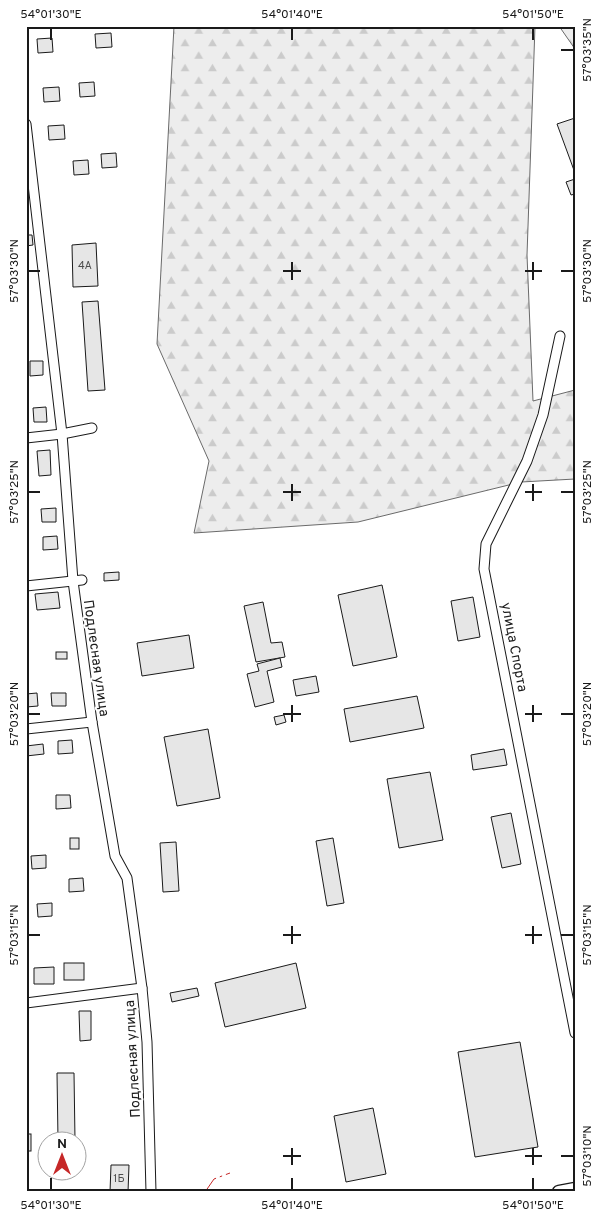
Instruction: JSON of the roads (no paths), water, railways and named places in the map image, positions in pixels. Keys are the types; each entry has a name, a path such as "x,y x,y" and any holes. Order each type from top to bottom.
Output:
{"street":[{"name":"Подлесная улица","path":"26,124 62,434 92,722 115,856 127,878 142,988 147,1042 151,1192"},
{"name":"улица Спорта","path":"560,336 543,415 527,461 486,544 484,569 575,1033"},
{"path":"26,438 92,428"},
{"path":"26,586 78,581"},
{"path":"26,729 92,722"},
{"path":"26,1003 142,988"},
{"path":"559,1192 575,1189"}]}
